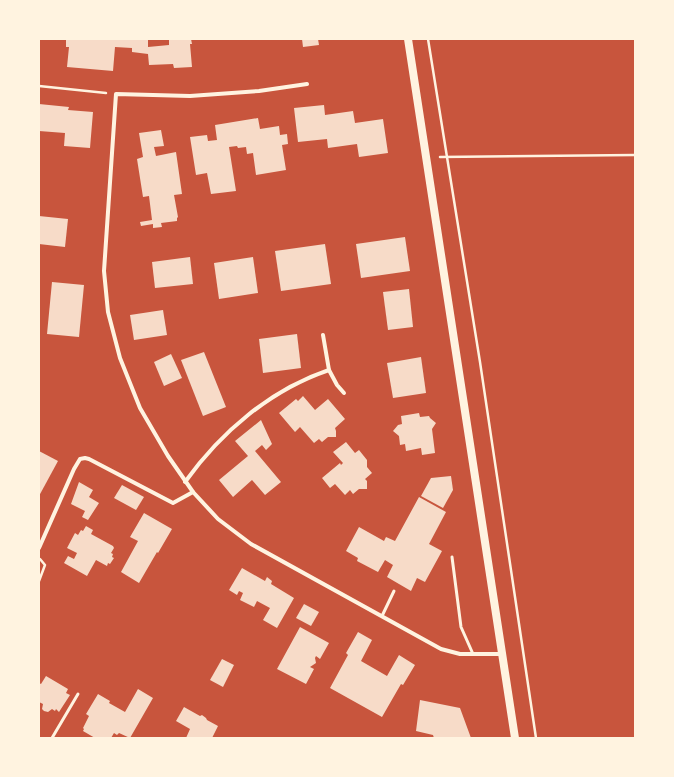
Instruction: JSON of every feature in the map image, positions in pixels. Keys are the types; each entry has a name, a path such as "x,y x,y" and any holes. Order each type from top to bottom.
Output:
{"main road":[{"path":"408,39 515,738"}],"street":[{"path":"306,84 190,96 116,94 104,270 108,312 120,358 140,408 168,456 192,492 218,518 251,544 441,649 460,654 502,654"},
{"path":"322,335 329,370 337,385 344,393"},
{"path":"186,482 201,460 239,422 264,402 307,377 329,370"},
{"path":"39,548 74,469 80,459 89,459 173,503 192,492"}],"lane":[{"path":"452,557 461,627 473,654"},
{"path":"382,616 394,591"},
{"path":"52,738 78,694"}],"path":[{"path":"428,39 480,362 536,738"},
{"path":"39,86 116,94"},
{"path":"446,156 635,155"},
{"path":"39,557 45,565 39,581"}],"building":[{"path":"66,39 148,39 148,47 169,45 169,39 191,39 192,67 174,68 173,64 149,65 148,54 132,52 132,48 115,47 113,71 67,67 69,47 66,47"},
{"path":"302,39 318,39 319,45 303,47"},
{"path":"39,104 69,107 68,110 93,112 90,148 64,146 65,133 39,131"},
{"path":"324,105 325,115 353,111 355,123 383,119 388,153 359,157 357,144 328,148 327,139 298,142 294,108"},
{"path":"258,118 260,129 279,126 280,135 287,134 288,144 282,145 286,170 256,175 253,153 247,154 246,147 229,147 236,191 211,194 207,173 196,175 190,137 207,135 208,141 217,140 215,125"},
{"path":"161,130 164,146 154,147 156,156 176,152 182,194 174,195 178,217 177,221 161,223 162,227 153,228 153,224 141,226 140,222 152,220 149,196 143,197 137,159 143,157 139,133"},
{"path":"39,216 68,219 65,247 39,244"},
{"path":"405,237 410,271 361,278 356,244"},
{"path":"325,244 331,284 281,291 275,251"},
{"path":"190,257 193,284 155,288 152,262"},
{"path":"253,257 258,293 219,299 214,263"},
{"path":"52,282 84,285 79,337 47,334"},
{"path":"409,289 413,327 388,330 383,292"},
{"path":"163,310 167,335 134,340 130,315"},
{"path":"297,334 301,368 263,373 259,339"},
{"path":"204,352 226,407 203,416 181,360"},
{"path":"171,354 182,378 164,386 154,362"},
{"path":"421,357 426,393 393,398 387,363"},
{"path":"303,396 315,410 328,399 345,419 335,428 336,437 328,437 322,442 319,439 314,443 300,427 295,432 279,413 296,399 298,401"},
{"path":"419,413 420,417 429,416 436,423 432,429 435,453 422,455 421,448 406,451 405,444 400,445 399,436 393,431 398,425 402,424 401,416"},
{"path":"261,420 272,444 266,450 262,445 255,451 281,482 265,495 252,480 233,497 219,480 248,456 235,441"},
{"path":"346,442 355,453 359,450 367,460 367,467 372,473 365,479 367,481 367,489 359,489 353,494 350,490 345,495 335,484 330,488 322,478 340,463 341,465 343,463 333,452"},
{"path":"39,451 58,461 39,496"},
{"path":"451,476 453,490 443,508 421,496 431,478"},
{"path":"79,482 93,490 89,497 99,503 88,520 82,517 85,511 71,504"},
{"path":"122,485 144,497 136,510 114,498"},
{"path":"419,497 446,512 429,544 442,551 425,582 417,578 411,591 387,577 393,565 385,560 378,572 357,561 358,558 346,551 359,527 384,541 386,537 395,541"},
{"path":"144,513 172,529 139,583 121,572 138,541 130,537"},
{"path":"86,526 93,530 91,534 114,548 111,553 113,554 112,557 114,558 110,564 108,563 107,566 96,560 87,576 64,563 68,556 74,559 77,553 67,548 75,533 78,535"},
{"path":"242,568 265,581 267,577 272,581 271,584 294,598 277,628 263,620 270,608 257,601 254,607 240,600 243,593 239,591 237,595 229,590"},
{"path":"304,604 319,612 311,626 296,618"},
{"path":"300,627 329,643 320,659 316,656 316,663 310,667 314,669 306,684 277,669"},
{"path":"358,632 372,640 361,661 387,676 399,655 415,665 403,685 401,684 382,717 330,688 348,655 346,653"},
{"path":"222,659 234,665 223,687 210,680"},
{"path":"46,676 68,689 66,693 70,695 59,712 56,709 55,711 52,709 48,712 44,711 42,709 43,704 39,702 39,683 41,684"},
{"path":"138,689 153,698 130,738 119,733 117,735 114,733 111,738 95,738 83,731 89,716 86,714 98,694 110,701 109,703 125,712"},
{"path":"420,700 460,708 471,738 434,738 433,735 416,731"},
{"path":"184,707 200,716 202,715 207,720 218,726 212,738 186,738 190,729 176,721"}]}
